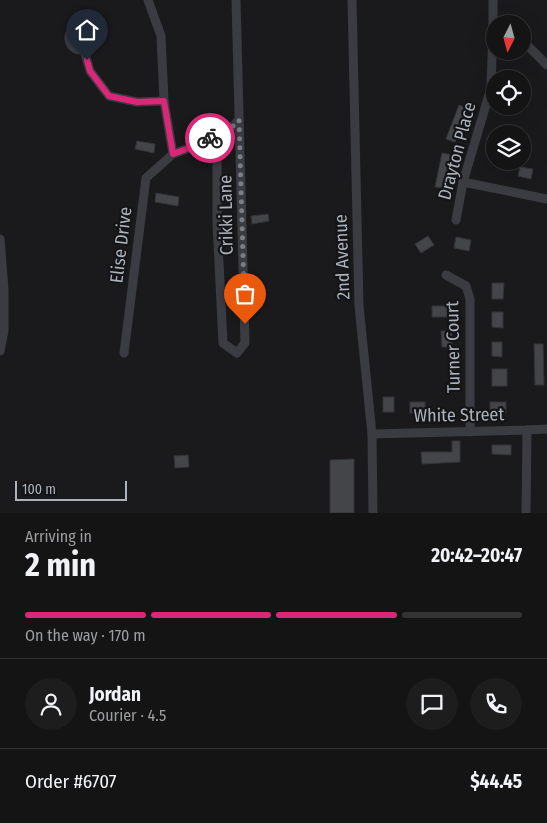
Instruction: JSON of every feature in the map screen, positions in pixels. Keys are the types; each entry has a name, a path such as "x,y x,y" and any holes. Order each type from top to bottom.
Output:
{"street":[{"path":"148,0 161,36 164,101 173,154"},
{"name":"Crikki Lane","path":"217,136 217,224 223,343 237,353 245,343 236,0"},
{"name":"2nd Avenue","path":"352,0 359,306 372,434 373,513"},
{"name":"Drayton Place","path":"493,0 494,15"},
{"path":"531,49 547,65"},
{"path":"84,50 90,71 109,96 137,102 164,101"},
{"name":"Drayton Place","path":"456,220 463,182 491,88 492,60"},
{"name":"Elise Drive","path":"124,353 146,178 173,154 206,139 225,134 239,120"},
{"path":"463,182 547,199"},
{"path":"0,239 4,289 4,331 0,352"},
{"name":"Turner Court","path":"446,274 466,286 470,298 470,432"},
{"name":"White Street","path":"372,434 547,429"},
{"path":"526,513 527,430"}],"building":[{"path":"459,105 468,109 455,142 446,139"},
{"path":"137,141 155,144 154,153 135,149"},
{"path":"442,153 452,155 444,188 435,187"},
{"path":"533,169 531,179 518,176 519,170"},
{"path":"156,193 179,197 178,206 155,202"},
{"path":"268,214 269,221 252,224 251,216"},
{"path":"428,236 434,245 421,253 415,244"},
{"path":"456,237 471,240 469,251 454,248"},
{"path":"492,283 504,283 503,299 492,299"},
{"path":"432,306 448,306 448,317 432,317"},
{"path":"492,312 503,312 503,328 492,327"},
{"path":"441,331 452,331 452,347 442,347"},
{"path":"492,342 502,342 502,357 492,356"},
{"path":"534,344 543,344 544,385 535,385"},
{"path":"492,369 507,369 507,386 492,386"},
{"path":"383,397 394,397 394,412 383,412"},
{"path":"410,402 425,402 425,413 410,413"},
{"path":"490,402 506,402 506,413 490,413"},
{"path":"452,441 460,441 460,462 422,464 421,452 452,452"},
{"path":"492,445 511,445 511,455 492,454"},
{"path":"188,455 189,467 175,468 174,456"},
{"path":"354,459 354,513 330,513 330,460"}],"way so far":[{"path":"210,138 225,134 239,120 245,324"}],"route":[{"path":"87,60 90,71 109,96 137,102 164,101 173,154 210,138"}]}
